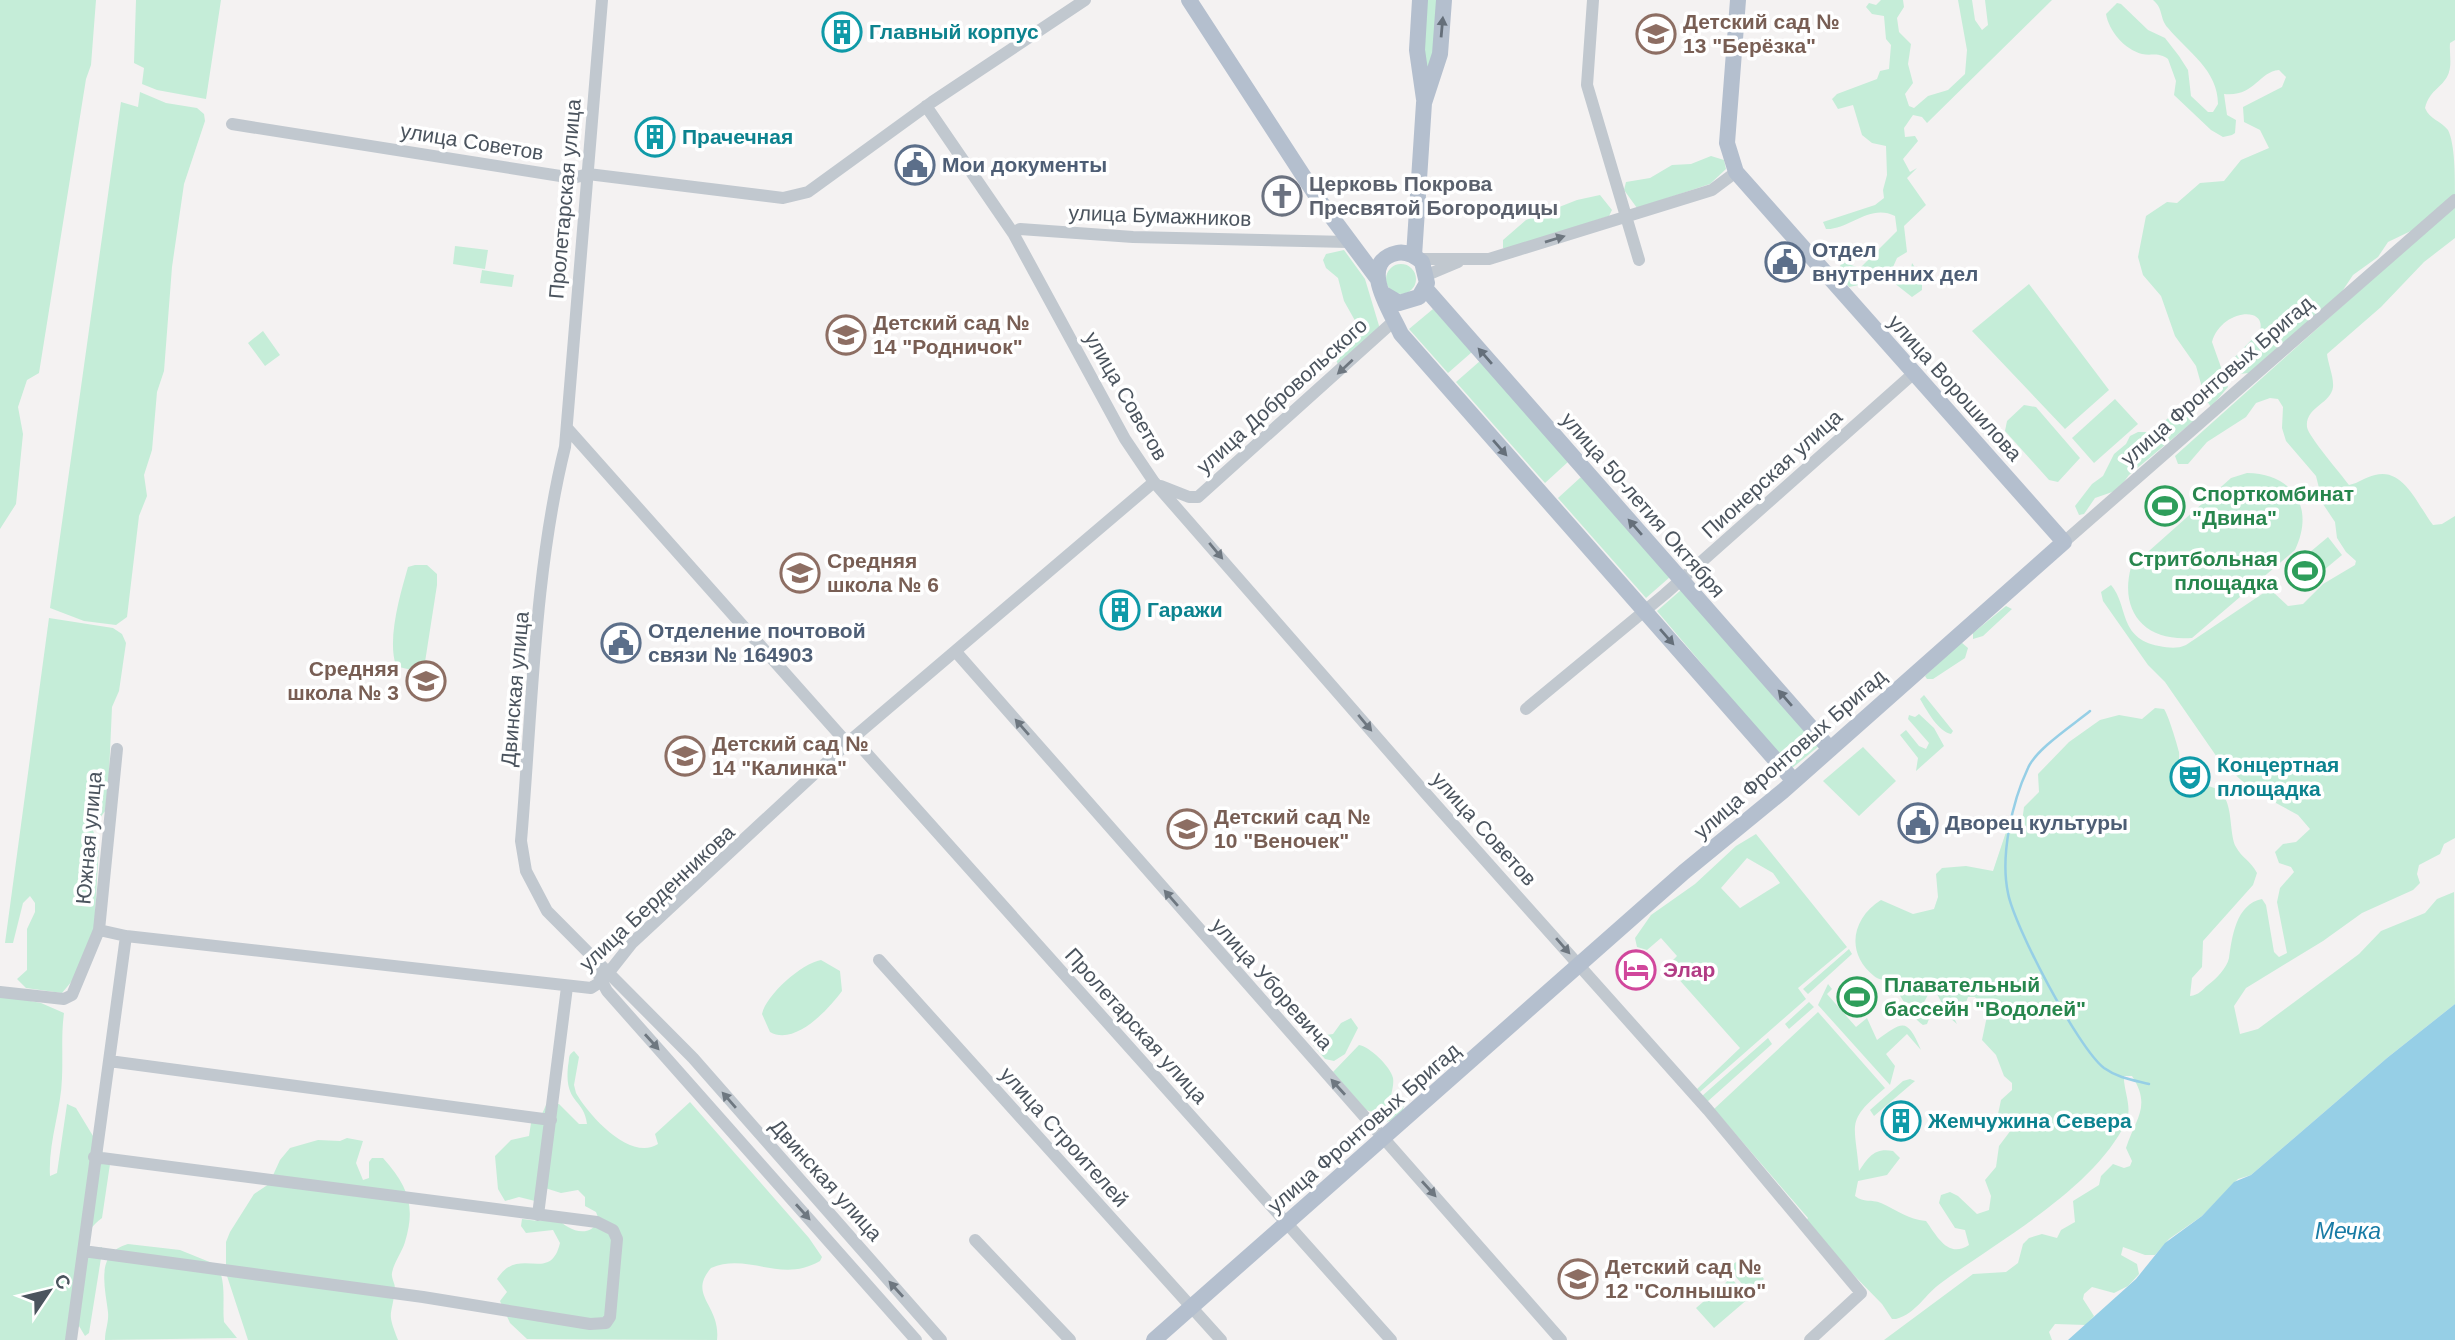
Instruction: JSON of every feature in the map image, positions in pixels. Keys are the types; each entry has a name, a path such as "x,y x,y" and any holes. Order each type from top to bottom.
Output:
{"main road":[{"path":"1189,0 1379,286 1401,334 1794,781"},
{"path":"1407,256 1416,221 1424,103 1417,50 1420,0"},
{"path":"1424,103 1440,54 1444,0"},
{"name":"улица Ворошилова","path":"1738,0 1727,143 1735,172 2064,542"},
{"path":"1349,242 1368,254 1407,256"},
{"path":"1379,286 1380,265 1407,256"},
{"name":"улица 50-летия Октября","path":"1407,256 1423,288 1830,750"},
{"path":"1379,286 1399,303 1423,288"},
{"path":"1395,320 1423,288"},
{"name":"улица Фронтовых Бригад","path":"1154,1340 1684,872 1830,750 2064,542"}],"street":[{"name":"Пролетарская улица","path":"568,402 602,0"},
{"path":"926,106 1085,0"},
{"path":"1593,0 1587,85 1639,260"},
{"name":"улица Советов","path":"232,124 573,178 588,174 783,198 808,192 926,106 1013,233 1125,439 1154,482 1428,796 1708,1110 1861,1293 1811,1340"},
{"path":"1407,256 1489,259 1712,190 1735,172"},
{"name":"улица Фронтовых Бригад","path":"2064,542 2455,200"},
{"name":"улица Бумажников","path":"1013,233 1020,229 1133,237 1349,242"},
{"path":"1423,288 1464,258"},
{"name":"улица Добровольского","path":"1154,482 1172,492 1199,497 1395,320"},
{"name":"Пионерская улица","path":"1526,709 1645,612 1914,373"},
{"name":"Двинская улица","path":"568,402 565,447 550,506 521,841 526,871 538,897 605,976 692,1058 941,1340"},
{"name":"Пролетарская улица","path":"567,428 1391,1340"},
{"path":"565,447 588,450"},
{"name":"улица Берденникова","path":"99,930 126,936 591,988 605,976 632,943 850,740 957,652 1154,482"},
{"path":"1187,517 1199,497"},
{"name":"улица Уборевича","path":"957,652 1561,1340"},
{"name":"Южная улица","path":"0,992 64,999 72,995 99,930 117,750"},
{"path":"71,1340 126,936"},
{"name":"улица Строителей","path":"879,960 1221,1340"},
{"name":"Двинская улица","path":"605,976 607,992 916,1340"},
{"path":"538,1215 567,987"},
{"path":"109,1061 551,1121"},
{"path":"83,1251 423,1297 590,1324 606,1323 610,1317 617,1239 613,1230 597,1222 94,1157"},
{"path":"975,1240 1070,1340"}],"green space":[{"path":"0,0 96,0 91,65 86,79 39,373 27,380 18,407 23,434 16,504 0,529"},
{"path":"136,0 221,0 206,99 157,90 142,84 144,68 134,63"},
{"path":"1425,0 1440,0 1431,68 1425,68"},
{"path":"1881,0 1903,0 1904,7 1897,18 1899,32 1911,44 1908,64 1913,83 1905,94 1909,106 1914,108 1928,96 1948,90 1965,74 1967,50 1958,0 1972,0 1975,20 1982,30 1988,25 1985,0 2052,0 1927,123 1922,117 1913,115 1904,128 1905,137 1915,136 1918,141 1903,159 1910,172 1917,168 1907,178 1926,205 1904,226 1907,252 1897,258 1893,267 1896,276 1902,279 1910,274 1912,263 1922,278 1922,290 1912,297 1889,279 1849,287 1838,270 1842,262 1860,268 1897,231 1895,216 1877,213 1843,226 1826,229 1823,222 1875,205 1884,198 1887,175 1886,146 1872,143 1862,135 1853,105 1838,109 1832,99 1837,94 1877,79 1880,71 1889,69 1891,45 1886,39 1884,16 1872,14 1866,7 1869,3 1876,5"},
{"path":"2153,0 2455,0 2455,40 2450,43 2449,73 2429,97 2425,108 2448,130 2454,161 2455,195 2415,229 2388,242 2378,257 2353,275 2341,293 2249,373 2239,374 2230,362 2260,331 2257,317 2242,315 2224,323 2212,342 2228,387 2211,407 2205,398 2196,366 2175,336 2161,296 2143,275 2138,257 2146,216 2167,202 2177,203 2200,183 2224,181 2241,160 2269,148 2260,130 2244,122 2243,107 2282,87 2286,77 2279,70 2266,75 2243,92 2224,94 2227,115 2236,120 2235,133 2223,137 2211,130 2174,95 2176,81 2168,59 2135,52 2123,44 2110,27 2106,14 2117,3 2148,30 2165,38 2188,70 2191,96 2208,112 2213,112 2218,104 2213,81 2200,62 2165,24 2159,7"},
{"path":"140,92 166,103 197,108 204,114 205,121 184,184 172,267 164,371 157,392 152,450 144,475 147,496 139,516 127,617 116,625 84,621 50,608 121,102 138,107"},
{"path":"1711,156 1724,160 1726,169 1710,184 1637,208 1624,190 1626,182 1650,178 1672,165 1691,164"},
{"path":"1600,195 1612,210 1609,216 1507,249 1503,248 1503,240 1526,220 1577,200"},
{"path":"2455,205 2455,238 2424,262 2381,307 2327,354 2333,387 2328,398 2310,415 2307,427 2349,485 2371,476 2385,474 2402,482 2433,525 2442,524 2455,516 2455,838 2444,844 2440,854 2419,865 2417,874 2420,883 2413,890 2362,913 2323,941 2246,988 2234,1006 2240,1034 2258,1029 2359,954 2381,931 2425,913 2437,899 2454,892 2455,1004 2387,1058 2251,1175 2238,1179 2202,1216 2169,1239 2155,1255 2145,1255 2123,1247 2121,1255 2137,1264 2139,1274 2128,1286 2114,1293 2092,1287 2084,1294 2083,1299 2094,1316 2086,1325 2055,1324 2049,1332 2052,1340 1884,1340 1973,1274 2006,1272 2018,1263 2023,1244 2029,1238 2042,1234 2057,1238 2061,1230 2075,1222 2073,1201 2099,1185 2101,1176 2113,1164 2124,1168 2130,1166 2132,1161 2126,1148 2141,1105 2141,1096 2132,1076 2124,1076 2128,1105 2126,1122 2092,1169 2043,1212 1935,1287 1915,1308 1896,1319 1892,1319 1882,1304 1804,1224 1808,1218 1714,1109 1818,1012 1885,1088 1858,1116 1855,1132 1859,1171 1876,1152 1893,1151 1900,1158 1887,1175 1858,1181 1855,1196 1881,1203 1908,1217 1926,1221 1949,1248 1962,1249 1969,1245 1965,1230 1955,1228 1939,1203 1941,1195 1950,1192 1958,1196 1977,1214 1989,1210 1991,1196 1985,1180 1996,1167 1999,1146 2011,1130 1998,1114 2001,1100 2012,1090 2012,1083 2004,1076 1996,1055 1982,1040 1987,1016 1975,997 1968,997 1963,1011 1954,1018 1957,1024 1950,1018 1937,994 1929,993 1923,1004 1929,1019 1927,1024 1923,1025 1894,988 1865,967 1856,947 1858,926 1871,907 1881,900 1913,914 1934,909 1938,897 1936,874 1942,868 1966,866 1993,871 2006,832 2022,822 2024,807 2039,792 2038,774 2069,742 2100,720 2119,715 2142,719 2155,708 2164,709 2179,752 2180,781 2192,792 2207,786 2223,795 2227,802 2236,847 2257,873 2253,885 2203,941 2202,967 2192,978 2190,996 2200,992 2224,969 2237,922 2246,907 2253,902 2262,899 2266,905 2274,952 2279,957 2287,953 2277,902 2280,888 2294,872 2291,867 2279,863 2275,852 2283,844 2296,842 2310,829 2298,815 2252,790 2219,760 2165,682 2148,665 2103,601 2101,592 2111,585 2117,593 2126,620 2137,636 2159,646 2176,648 2186,645 2265,592 2273,592 2288,606 2303,604 2323,584 2355,565 2356,561 2337,538 2335,522 2323,504 2316,476 2286,441 2282,428 2283,407 2278,399 2270,398 2256,403 2246,417 2207,442 2188,464 2178,464 2175,456"},
{"path":"455,246 488,250 485,269 453,264"},
{"path":"1344,250 1365,279 1380,329 1338,365 1336,359 1350,342 1358,339 1358,326 1344,301 1338,278 1326,268 1323,260 1326,254"},
{"path":"1401,264 1412,268 1416,279 1412,290 1401,294 1390,290 1386,279 1390,268"},
{"path":"482,270 514,275 512,287 480,283"},
{"path":"2029,284 2109,390 2065,429 1972,331"},
{"path":"1433,309 1472,352 1448,373 1409,329"},
{"path":"263,331 280,355 265,366 248,343"},
{"path":"1480,361 1569,461 1545,483 1456,382"},
{"path":"2115,399 2138,424 2094,463 2072,438"},
{"path":"2024,405 2036,407 2080,458 2058,482 2049,480 2005,431 2007,421"},
{"path":"2180,407 2189,409 2195,420 2129,475 2118,490 2095,498 2084,514 2079,515 2075,506 2092,484 2103,476 2114,454 2126,444 2130,436 2138,432 2153,432"},
{"path":"2247,473 2277,480 2296,496 2303,520 2295,550 2192,638 2175,638 2149,629 2139,621 2129,598 2131,567 2231,478"},
{"path":"1581,477 1670,577 1646,598 1558,498"},
{"path":"2328,537 2342,555 2306,585 2291,568"},
{"path":"427,565 437,574 437,585 425,662 415,669 409,669 396,666 393,643 398,604 408,567"},
{"path":"1681,590 1819,746 1791,769 1657,611"},
{"path":"2006,606 2012,609 1983,636 1973,639 1973,633"},
{"path":"49,618 113,628 122,634 126,643 119,691 112,707 106,810 92,828 99,846 94,933 72,981 62,993 26,988 17,979 27,970 27,929 35,912 35,903 30,896 23,903 13,943 5,943"},
{"path":"1961,642 1968,648 1965,658 1933,679 1927,679 1925,676"},
{"path":"1924,695 1953,731 1951,734 1937,725 1929,715 1920,699"},
{"path":"1919,714 1934,728 1944,746 1916,771 1918,758 1900,735 1906,730 1919,746 1926,749 1929,743 1908,719 1909,715 1915,717"},
{"path":"1863,747 1896,781 1859,816 1823,781"},
{"path":"1756,834 1847,947 1798,988 1806,999 1700,1092 1697,1089 1740,1048 1667,966 1677,956 1661,938 1647,950 1637,947 1635,938 1651,915 1695,884 1736,846","holes":["1747,858 1773,873 1780,883 1740,908 1721,888"]},
{"path":"1849,949 1852,954 1808,994 1803,989"},
{"path":"821,960 840,971 842,991 820,1016 800,1030 780,1035 770,1032 762,1014 770,998 795,973"},
{"path":"1828,984 1832,989 1827,994 1856,1027 1867,1018 1877,1040 1899,1026 1908,1027 1912,1032 1921,1050 1907,1034 1886,1054 1895,1066 1890,1085 1818,1005"},
{"path":"0,995 41,1003 64,1013 61,1090 51,1151 50,1176 57,1173 67,1104 76,1108 110,1164 102,1218 90,1230 85,1246 93,1249 102,1247 89,1333 85,1336 79,1326 71,1340 0,1340"},
{"path":"1809,1002 1814,1007 1789,1029 1785,1024"},
{"path":"1351,1018 1358,1028 1345,1054 1334,1061 1325,1059 1313,1045 1313,1037 1333,1034 1341,1023"},
{"path":"1768,1038 1772,1044 1707,1102 1702,1096"},
{"path":"1359,1045 1374,1053 1384,1063 1393,1078 1391,1096 1394,1100 1404,1100 1403,1111 1390,1121 1383,1122 1379,1114 1366,1110 1333,1072"},
{"path":"574,1051 579,1057 574,1085 576,1093 590,1113 612,1134 636,1147 647,1148 658,1144 655,1134 690,1102 809,1238 822,1257 820,1261 792,1270 738,1263 711,1268 702,1286 717,1328 717,1340 527,1339 510,1323 500,1301 507,1292 497,1279 506,1269 515,1265 549,1261 560,1243 553,1230 526,1233 521,1226 522,1219 538,1221 556,1217 566,1226 578,1231 590,1230 599,1220 596,1212 585,1206 585,1197 578,1190 561,1193 545,1188 535,1201 519,1197 505,1201 498,1189 495,1156 511,1140 529,1136 531,1123 542,1114 546,1105 559,1104 579,1124 587,1124 569,1087 569,1057"},
{"path":"1903,1081 1915,1081 1874,1116 1870,1110"},
{"path":"347,1138 363,1141 356,1163 363,1180 369,1178 369,1162 372,1158 383,1158 399,1178 408,1197 408,1229 392,1275 395,1288 391,1318 398,1340 248,1340 226,1273 226,1242 230,1232 254,1194 269,1184 280,1160 290,1148 318,1140 340,1141"},
{"path":"128,1244 180,1250 217,1265 223,1286 224,1322 237,1338 105,1340 108,1316 104,1282 106,1263 118,1248"},
{"path":"1744,1256 1764,1279 1750,1293 1728,1268"},
{"path":"1731,1278 1749,1298 1714,1328 1696,1308"}],"water":[{"name":"Мечка","path":"2455,1004 2455,1340 2068,1340 2136,1279 2165,1243 2202,1216 2234,1182 2251,1175 2387,1058"}],"waterway":[{"path":"2090,711 2047,745 2028,768 2009,829 2006,863 2008,893 2022,931 2048,985 2093,1056 2104,1068 2115,1074 2149,1084"}],"place":[{"name":"Главный корпус","path":"842,32"},
{"name":"Детский сад № 13 \"Берёзка\"","path":"1656,34"},
{"name":"Прачечная","path":"655,137"},
{"name":"Мои документы","path":"915,165"},
{"name":"Церковь Покрова Пресвятой Богородицы","path":"1282,196"},
{"name":"Отдел внутренних дел","path":"1785,262"},
{"name":"Детский сад № 14 \"Родничок\"","path":"846,335"},
{"name":"Спорткомбинат \"Двина\"","path":"2165,506"},
{"name":"Стритбольная площадка","path":"2305,571"},
{"name":"Средняя школа № 6","path":"800,573"},
{"name":"Гаражи","path":"1120,610"},
{"name":"Отделение почтовой связи № 164903","path":"621,643"},
{"name":"Средняя школа № 3","path":"426,681"},
{"name":"Детский сад № 14 \"Калинка\"","path":"685,756"},
{"name":"Концертная площадка","path":"2190,777"},
{"name":"Дворец культуры","path":"1918,823"},
{"name":"Детский сад № 10 \"Веночек\"","path":"1187,829"},
{"name":"Элар","path":"1636,970"},
{"name":"Плавательный бассейн \"Водолей\"","path":"1857,997"},
{"name":"Жемчужина Севера","path":"1901,1121"},
{"name":"Детский сад № 12 \"Солнышко\"","path":"1578,1279"}]}
